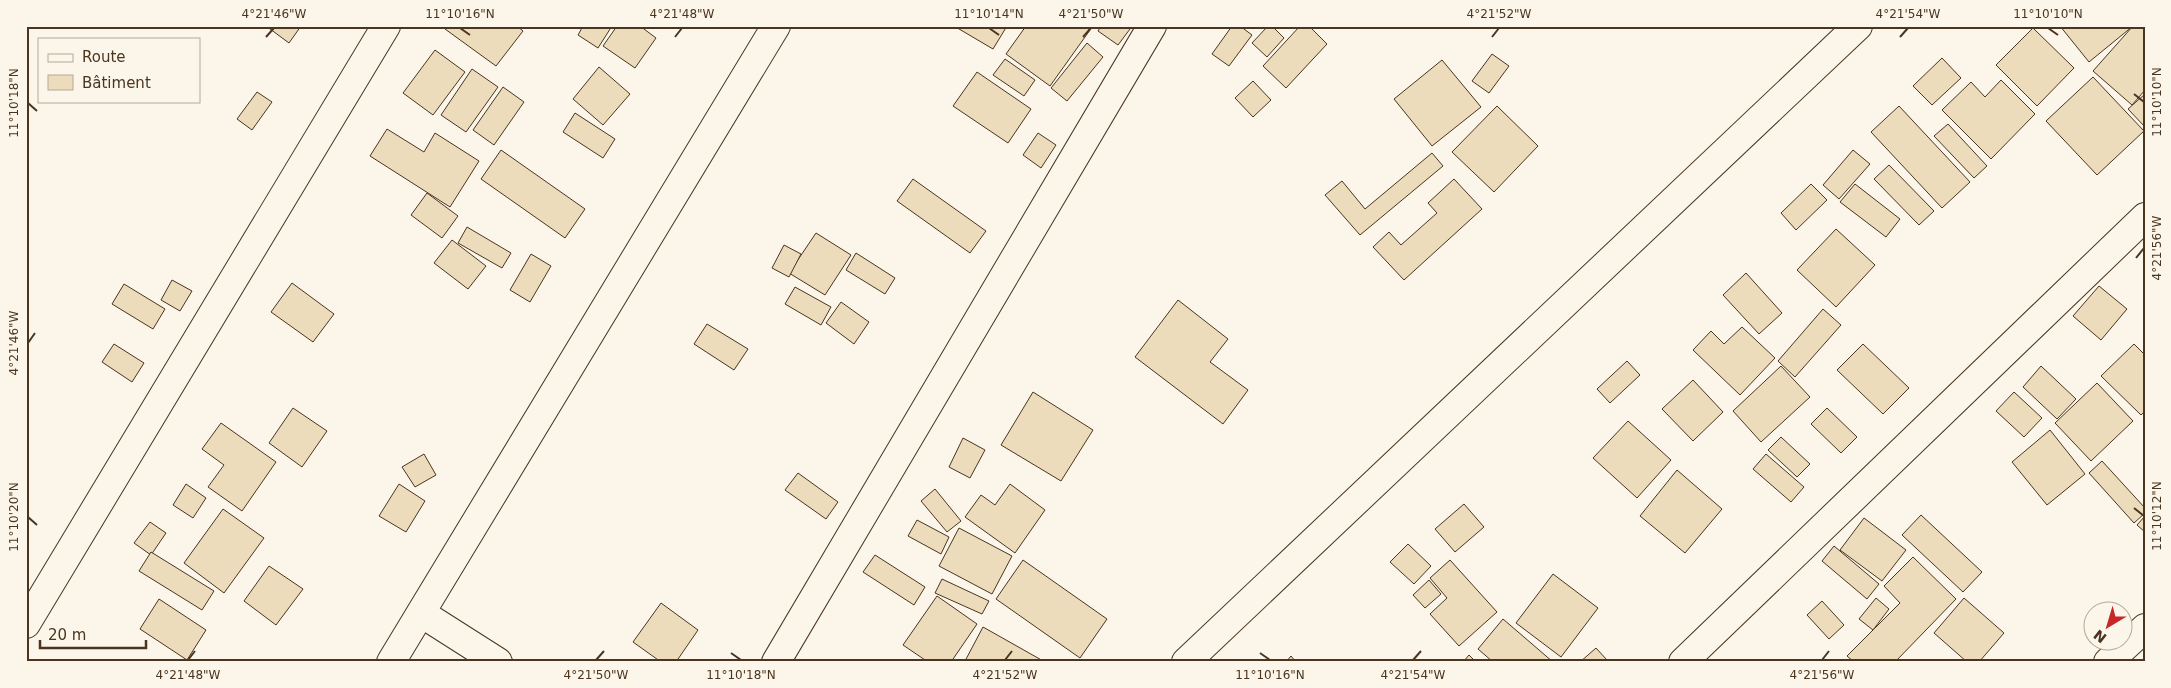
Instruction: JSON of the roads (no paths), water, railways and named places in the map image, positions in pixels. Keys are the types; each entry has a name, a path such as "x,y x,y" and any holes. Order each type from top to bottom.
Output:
{"street":[{"path":"26,624 386,26"},
{"path":"391,662 776,26"},
{"path":"776,662 1152,26"},
{"path":"1186,662 1858,26"},
{"path":"1683,662 2145,217"},
{"path":"421,613 498,662"},
{"path":"2108,662 2145,628"}]}
